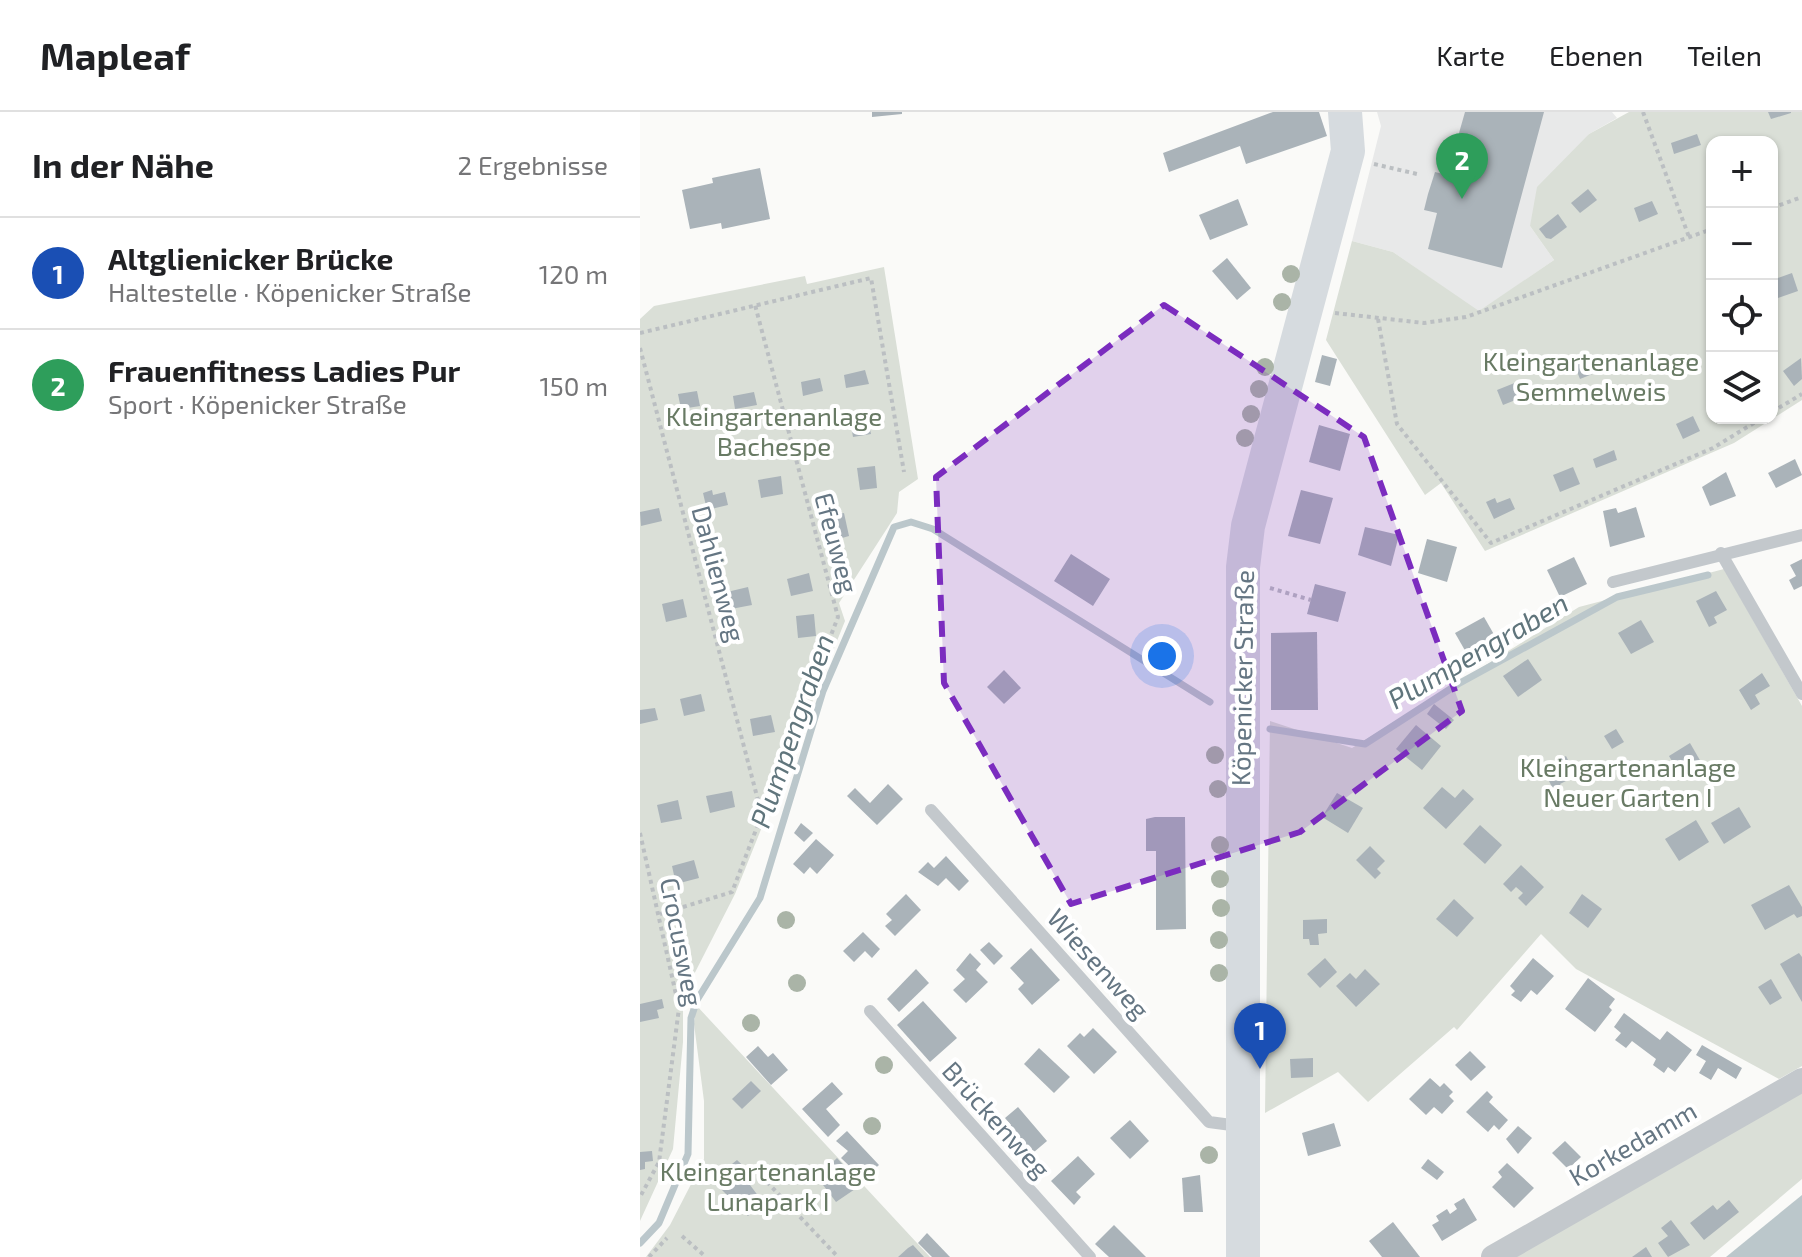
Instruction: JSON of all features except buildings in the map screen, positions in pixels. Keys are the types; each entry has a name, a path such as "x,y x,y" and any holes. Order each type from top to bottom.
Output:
{"main road":[{"name":"Köpenicker Straße","path":"1243,1257 1243,567 1248,526 1348,151 1345,112"}],"street":[{"name":"Korkedamm","path":"1493,1257 1802,1080"}],"lane":[{"path":"1613,582 1802,535"},
{"path":"1721,553 1802,694"},
{"name":"Wiesenweg","path":"931,810 1209,1122 1242,1126"},
{"name":"Brückenweg","path":"870,1011 1090,1257"}],"path":[{"path":"1643,112 1689,237"},
{"path":"1364,161 1417,174"},
{"path":"1778,206 1802,197"},
{"path":"1306,307 1424,323 1466,317 1706,231"},
{"path":"640,333 871,278 904,472"},
{"name":"Efeuweg","path":"660,914 732,892 761,810 838,617 755,305"},
{"path":"1378,319 1397,424 1491,543 1713,448 1752,424"},
{"name":"Dahlienweg","path":"640,348 761,810"},
{"path":"1778,408 1802,394"},
{"path":"1268,588 1311,600"},
{"name":"Crocusweg","path":"640,833 679,1008 659,1162 640,1197"},
{"path":"767,1182 838,1257"},
{"path":"682,1236 706,1257"},
{"path":"649,1257 667,1238"}],"highlighted area":[{"path":"1164,305 1364,437 1462,711 1300,832 1071,904 944,683 936,477"}],"shaded area":[{"path":"1377,112 1612,112 1617,118 1589,134 1530,226 1554,260 1479,312 1393,252 1352,241 1381,126"},
{"path":"1802,1195 1802,1257 1726,1257"}],"green space":[{"name":"Kleingartenanlage Semmelweis","path":"1629,112 1802,112 1802,400 1778,415 1778,136 1706,136 1706,424 1764,424 1734,443 1485,551 1441,483 1425,495 1326,340 1352,241 1393,252 1479,311 1554,260 1530,226 1537,187 1589,134"},
{"name":"Kleingartenanlage Bachespe","path":"884,267 918,479 899,492 897,513 839,603 845,621 735,894 683,996 683,1042 673,1149 640,1221 640,319 654,306 805,276 807,284"},
{"name":"Kleingartenanlage Neuer Garten I","path":"1724,569 1802,706 1802,1066 1779,1079 1576,969 1541,934 1457,1030 1454,1027 1368,1102 1338,1072 1265,1113 1270,721 1352,748 1579,607"},
{"name":"Kleingartenanlage Lunapark I","path":"696,1005 930,1257 646,1257 670,1225 704,1159 704,1101 694,1024"},
{"path":"1802,1091 1802,1179 1710,1257 1513,1257"}],"waterway":[{"name":"Plumpengraben","path":"640,1243 659,1223 688,1154 691,1018 697,1000 760,898 823,691 894,527 911,522 933,529 1210,702"},
{"name":"Plumpengraben","path":"1270,729 1365,744 1458,684 1617,597 1708,575"}],"place":[{"name":"Frauenfitness Ladies Pur","path":"1462,199"},
{"name":"Altglienicker Brücke","path":"1260,1069"}]}
